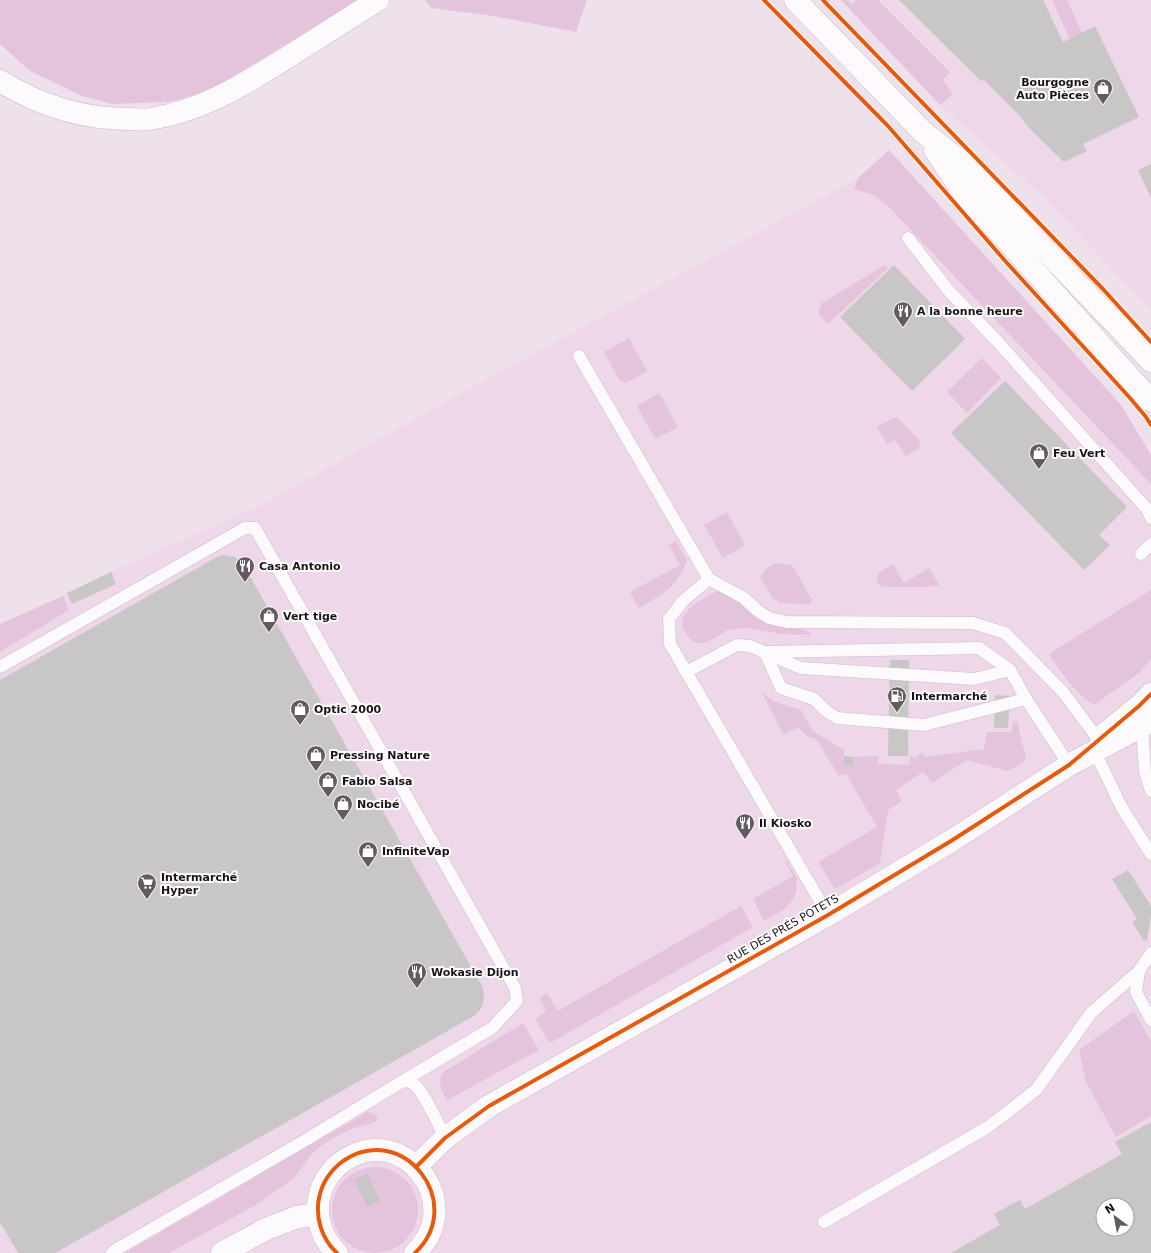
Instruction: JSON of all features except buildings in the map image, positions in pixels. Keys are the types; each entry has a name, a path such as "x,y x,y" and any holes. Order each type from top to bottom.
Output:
{"main road":[{"path":"0,81 19,93 66,111 92,117 149,119 182,112 214,100 239,88 378,0"},
{"path":"795,0 923,132 961,162 1151,361"},
{"path":"923,132 960,188 1151,401"},
{"name":"RUE DES PRÉS POTETS","path":"416,1167 445,1138 489,1106 828,914 951,841 1096,746 1151,694"},
{"name":"RUE DES PRÉS POTETS","path":"1096,746 1146,723"},
{"path":"337,1253 323,1233 318,1214 318,1204 322,1186 332,1170 347,1159 364,1152 383,1151 401,1156 416,1167 431,1187 435,1211 434,1219 429,1235 420,1251"},
{"path":"222,1253 278,1224 297,1217 318,1214"}],"lane":[{"path":"908,238 949,291 1147,509 1151,518"},
{"path":"579,356 709,580 744,598 758,611 769,618 787,622 973,623 1005,632 1063,692 1096,746 1122,808 1151,854"},
{"path":"0,667 245,528 255,528 515,988 517,1001 492,1028 304,1141 112,1253"},
{"path":"1142,554 1151,544"},
{"path":"709,580 683,601 669,620 670,644 828,914"},
{"path":"686,672 737,645 750,646 802,668 974,679 1010,670"},
{"path":"765,652 980,648 1010,670 1026,699 1069,765"},
{"path":"765,652 781,688 814,699 826,711 837,718 924,726 1026,699"},
{"path":"1146,723 1145,772 1151,791"},
{"path":"824,1222 988,1127 1036,1090 1091,1013 1139,971 1151,953"},
{"path":"1139,971 1136,992 1150,1012"},
{"path":"403,1081 410,1082 416,1086 425,1099 445,1138"}],"shaded area":[{"path":"1,0 358,0 216,87 168,102 112,104 82,96 30,71 0,44"},
{"path":"425,0 587,0 576,32 494,16 431,8"},
{"path":"841,0 1151,0 1151,309 1041,195 940,105"},
{"path":"841,0 847,0 852,5 856,0 878,0 950,72 943,80 953,94 940,105"},
{"path":"1052,0 1067,0 1082,33 1070,39"},
{"path":"889,150 1121,405 1151,455 1151,1253 0,1253 0,624 63,596 111,572 259,506 467,390 858,178"},
{"path":"889,150 1121,405 1151,455 1151,484 887,205 871,194 854,189 858,178"},
{"path":"885,265 888,268 828,324 821,317 819,310 822,303"},
{"path":"629,338 647,371 626,383 620,381 604,352"},
{"path":"982,358 1001,378 967,413 947,392"},
{"path":"659,393 678,427 655,439 637,406"},
{"path":"893,418 898,418 920,441 919,448 906,456 895,440 887,444 877,427"},
{"path":"727,512 745,546 723,558 704,525"},
{"path":"676,541 687,560 683,570 674,584 655,599 639,608 630,592 680,565 669,545"},
{"path":"776,563 792,565 812,600 810,604 780,603 773,599 760,577 768,567"},
{"path":"893,564 904,583 929,568 939,585 930,587 880,586 876,581 879,573"},
{"path":"721,589 725,590 756,618 811,632 810,635 782,634 745,628 728,630 704,643 695,643 686,633 682,625 683,617 695,604"},
{"path":"1151,590 1151,660 1139,673 1094,705 1075,689 1049,654"},
{"path":"63,596 69,610 0,652 0,624"},
{"path":"762,693 775,702 801,710 813,731 844,750 844,766 853,766 853,757 879,756 878,764 909,765 910,756 915,758 922,752 925,757 984,749 987,732 1011,732 1013,721 1017,721 1026,758 1022,763 1008,771 967,760 932,783 923,772 896,790 902,801 888,810 880,863 835,889 818,862 877,827 846,774 839,776 816,739 807,736 798,727 784,735"},
{"path":"787,861 797,879 796,892 792,901 783,910 764,921 753,899 793,876 785,862"},
{"path":"741,906 753,927 550,1043 535,1019 546,1011 540,998 547,993 558,1011"},
{"path":"1134,1011 1151,1041 1151,1116 1116,1137 1086,1082 1079,1050"},
{"path":"523,1023 539,1050 447,1100 441,1087 440,1080 442,1073"},
{"path":"367,1112 374,1113 378,1120 373,1123 354,1128 322,1145 312,1154 293,1179 259,1203 169,1253 125,1253"},
{"path":"375,1167 391,1170 399,1174 411,1186 415,1194 418,1210 415,1226 411,1234 399,1246 391,1250 375,1253 359,1250 351,1246 339,1234 335,1226 332,1210 335,1194 339,1186 351,1174 359,1170"}],"cycle path":[{"path":"764,0 888,126 1007,263 1130,398 1151,425"},
{"path":"823,0 1102,288 1151,342"},
{"path":"416,1167 445,1138 489,1106 828,915 951,841 1069,765 1139,706 1151,694"},
{"path":"337,1253 327,1241 321,1228 318,1213 320,1192 335,1168 343,1161 365,1151 387,1151 406,1159 421,1173 431,1191 434,1212 430,1233 415,1253"}],"place":[{"name":"Bourgogne Auto Pièces","path":"1103,105"},
{"name":"A la bonne heure","path":"903,328"},
{"name":"Feu Vert","path":"1039,470"},
{"name":"Casa Antonio","path":"245,583"},
{"name":"Vert tige","path":"269,633"},
{"name":"Intermarché","path":"897,713"},
{"name":"Optic 2000","path":"300,726"},
{"name":"Pressing Nature","path":"316,772"},
{"name":"Fabio Salsa","path":"328,798"},
{"name":"Nocibé","path":"343,821"},
{"name":"Il Kiosko","path":"745,840"},
{"name":"InfiniteVap","path":"368,868"},
{"name":"Intermarché Hyper","path":"147,900"},
{"name":"Wokasie Dijon","path":"417,989"}]}
